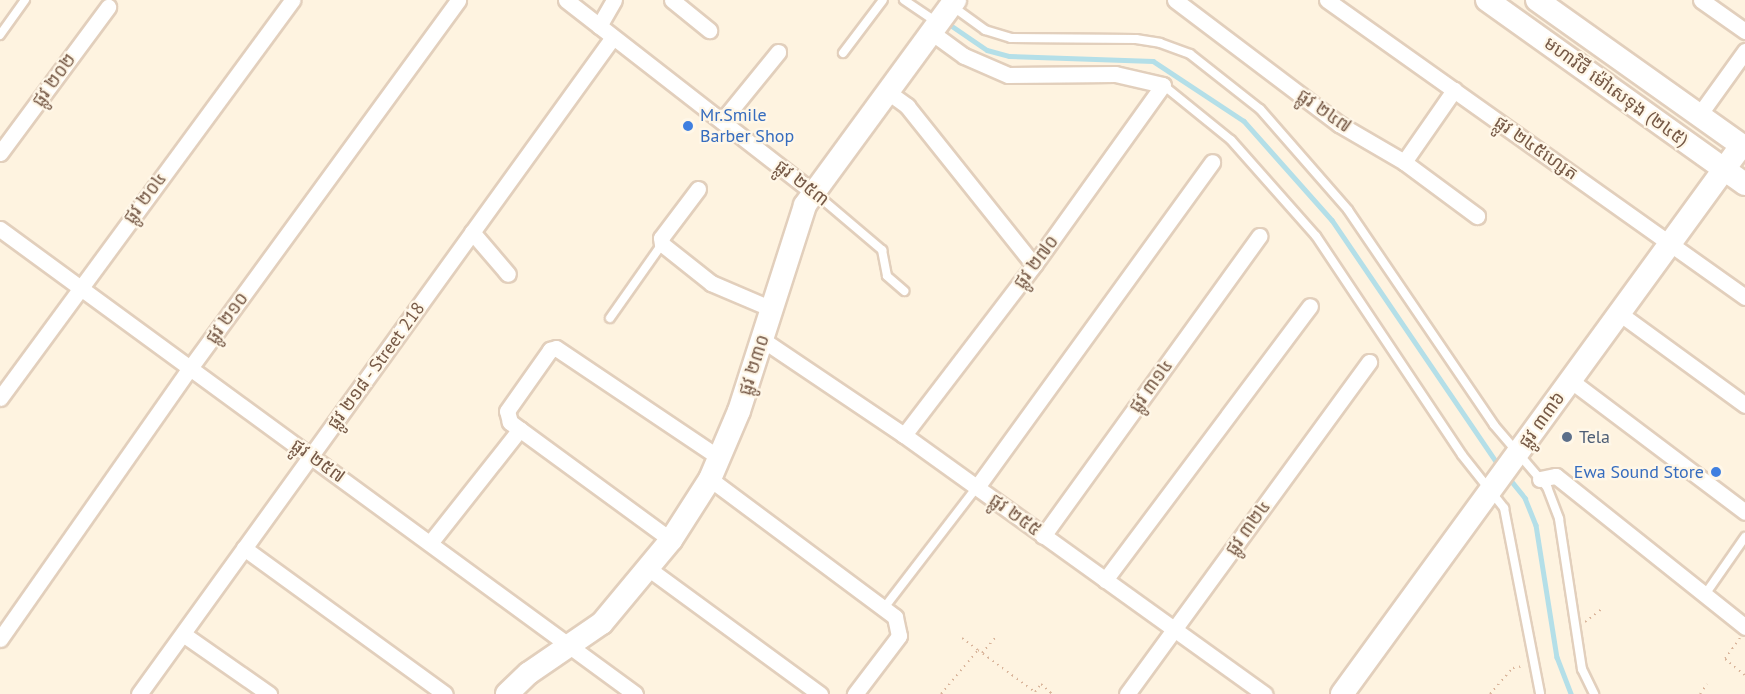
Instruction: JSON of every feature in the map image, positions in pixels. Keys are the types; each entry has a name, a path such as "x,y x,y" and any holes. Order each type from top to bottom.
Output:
{"street":[{"name":"ផ្លូវ ២០៤","path":"0,398 292,0"},
{"name":"ផ្លូវ ២១០","path":"0,639 190,368 458,0"},
{"name":"ផ្លូវ ២៥៣","path":"566,0 814,193"},
{"path":"599,26 614,0"},
{"path":"672,0 709,30"},
{"name":"ផ្លូវ ២៤៧","path":"1175,0 1339,124 1404,162 1477,216"},
{"name":"ផ្លូវ ២៤៥ហ្សេត","path":"1327,0 1745,297"},
{"name":"មហាវិថី ម៉ៅសេទុង (២៤៥)","path":"1487,0 1733,176"},
{"name":"មហាវិថី ម៉ៅសេទុង (២៤៥)","path":"1537,0 1744,149"},
{"path":"1701,0 1745,32"},
{"name":"ផ្លូវ ២០២","path":"0,153 110,4"},
{"path":"944,15 964,56 1008,75 1115,74 1163,85"},
{"name":"ផ្លូវ ២៣០","path":"507,694 529,673 602,623 671,540 710,479 720,458 763,340 805,205 944,15"},
{"name":"ផ្លូវ ២១៨ - Street 218","path":"147,691 183,634 244,548 614,37"},
{"path":"1699,115 1745,51"},
{"path":"722,121 778,52"},
{"name":"ផ្លូវ ២៧០","path":"904,435 1034,265 1163,85"},
{"path":"1404,162 1454,90"},
{"path":"888,92 907,106 1034,265"},
{"name":"ផ្លូវ ៣៣៦","path":"1342,694 1670,244 1733,176 1744,149"},
{"path":"977,487 1212,162"},
{"path":"698,189 661,238 662,244 711,283 772,309"},
{"name":"ផ្លូវ ២៥៧","path":"0,229 635,694"},
{"path":"472,232 508,274"},
{"name":"ផ្លូវ ៣១៤","path":"1043,536 1259,236"},
{"path":"1105,580 1310,306"},
{"path":"1619,313 1745,405"},
{"name":"ផ្លូវ ២៥៥","path":"763,340 904,435 1265,694"},
{"path":"671,540 506,418 507,411 550,350 556,348 720,458"},
{"name":"ផ្លូវ ៣២៤","path":"1128,694 1369,362"},
{"path":"1570,380 1745,512"},
{"path":"430,543 520,429"},
{"path":"1540,479 1556,476 1745,629"},
{"path":"710,479 895,617 899,636 855,694"},
{"path":"244,548 445,694"},
{"path":"649,569 820,694"},
{"path":"183,634 269,694"}],"lane":[{"path":"0,34 25,0"},
{"path":"843,53 883,0"},
{"path":"904,0 1011,38 1136,39 1160,43 1190,54 1251,102 1348,210 1494,425 1540,479 1559,519 1582,669 1594,694"},
{"path":"1163,85 1231,140 1316,236 1462,455 1493,487 1504,508 1512,533 1532,665 1540,694"},
{"name":"ផ្លូវ ២៥៣","path":"814,193 882,250 887,276 904,291"},
{"path":"610,318 662,244"},
{"path":"884,608 977,487"},
{"path":"1703,597 1745,537"}],"path":[{"path":"1576,630 1603,608"},
{"path":"1745,629 1725,659 1745,675"},
{"path":"962,638 1035,692 1041,684 1052,694"},
{"path":"982,653 995,638"},
{"path":"941,694 978,650"},
{"path":"1490,694 1513,668 1532,665"},
{"path":"1700,694 1707,684"}],"waterway":[{"path":"952,26 987,50 1009,56 1153,61 1244,121 1332,220 1500,467"},
{"path":"1509,478 1525,498 1536,525 1557,657 1571,694"}],"place":[{"name":"Mr.Smile Barber Shop","path":"688,126"},
{"name":"Tela","path":"1567,437"},
{"name":"Ewa Sound Store","path":"1716,472"}]}
